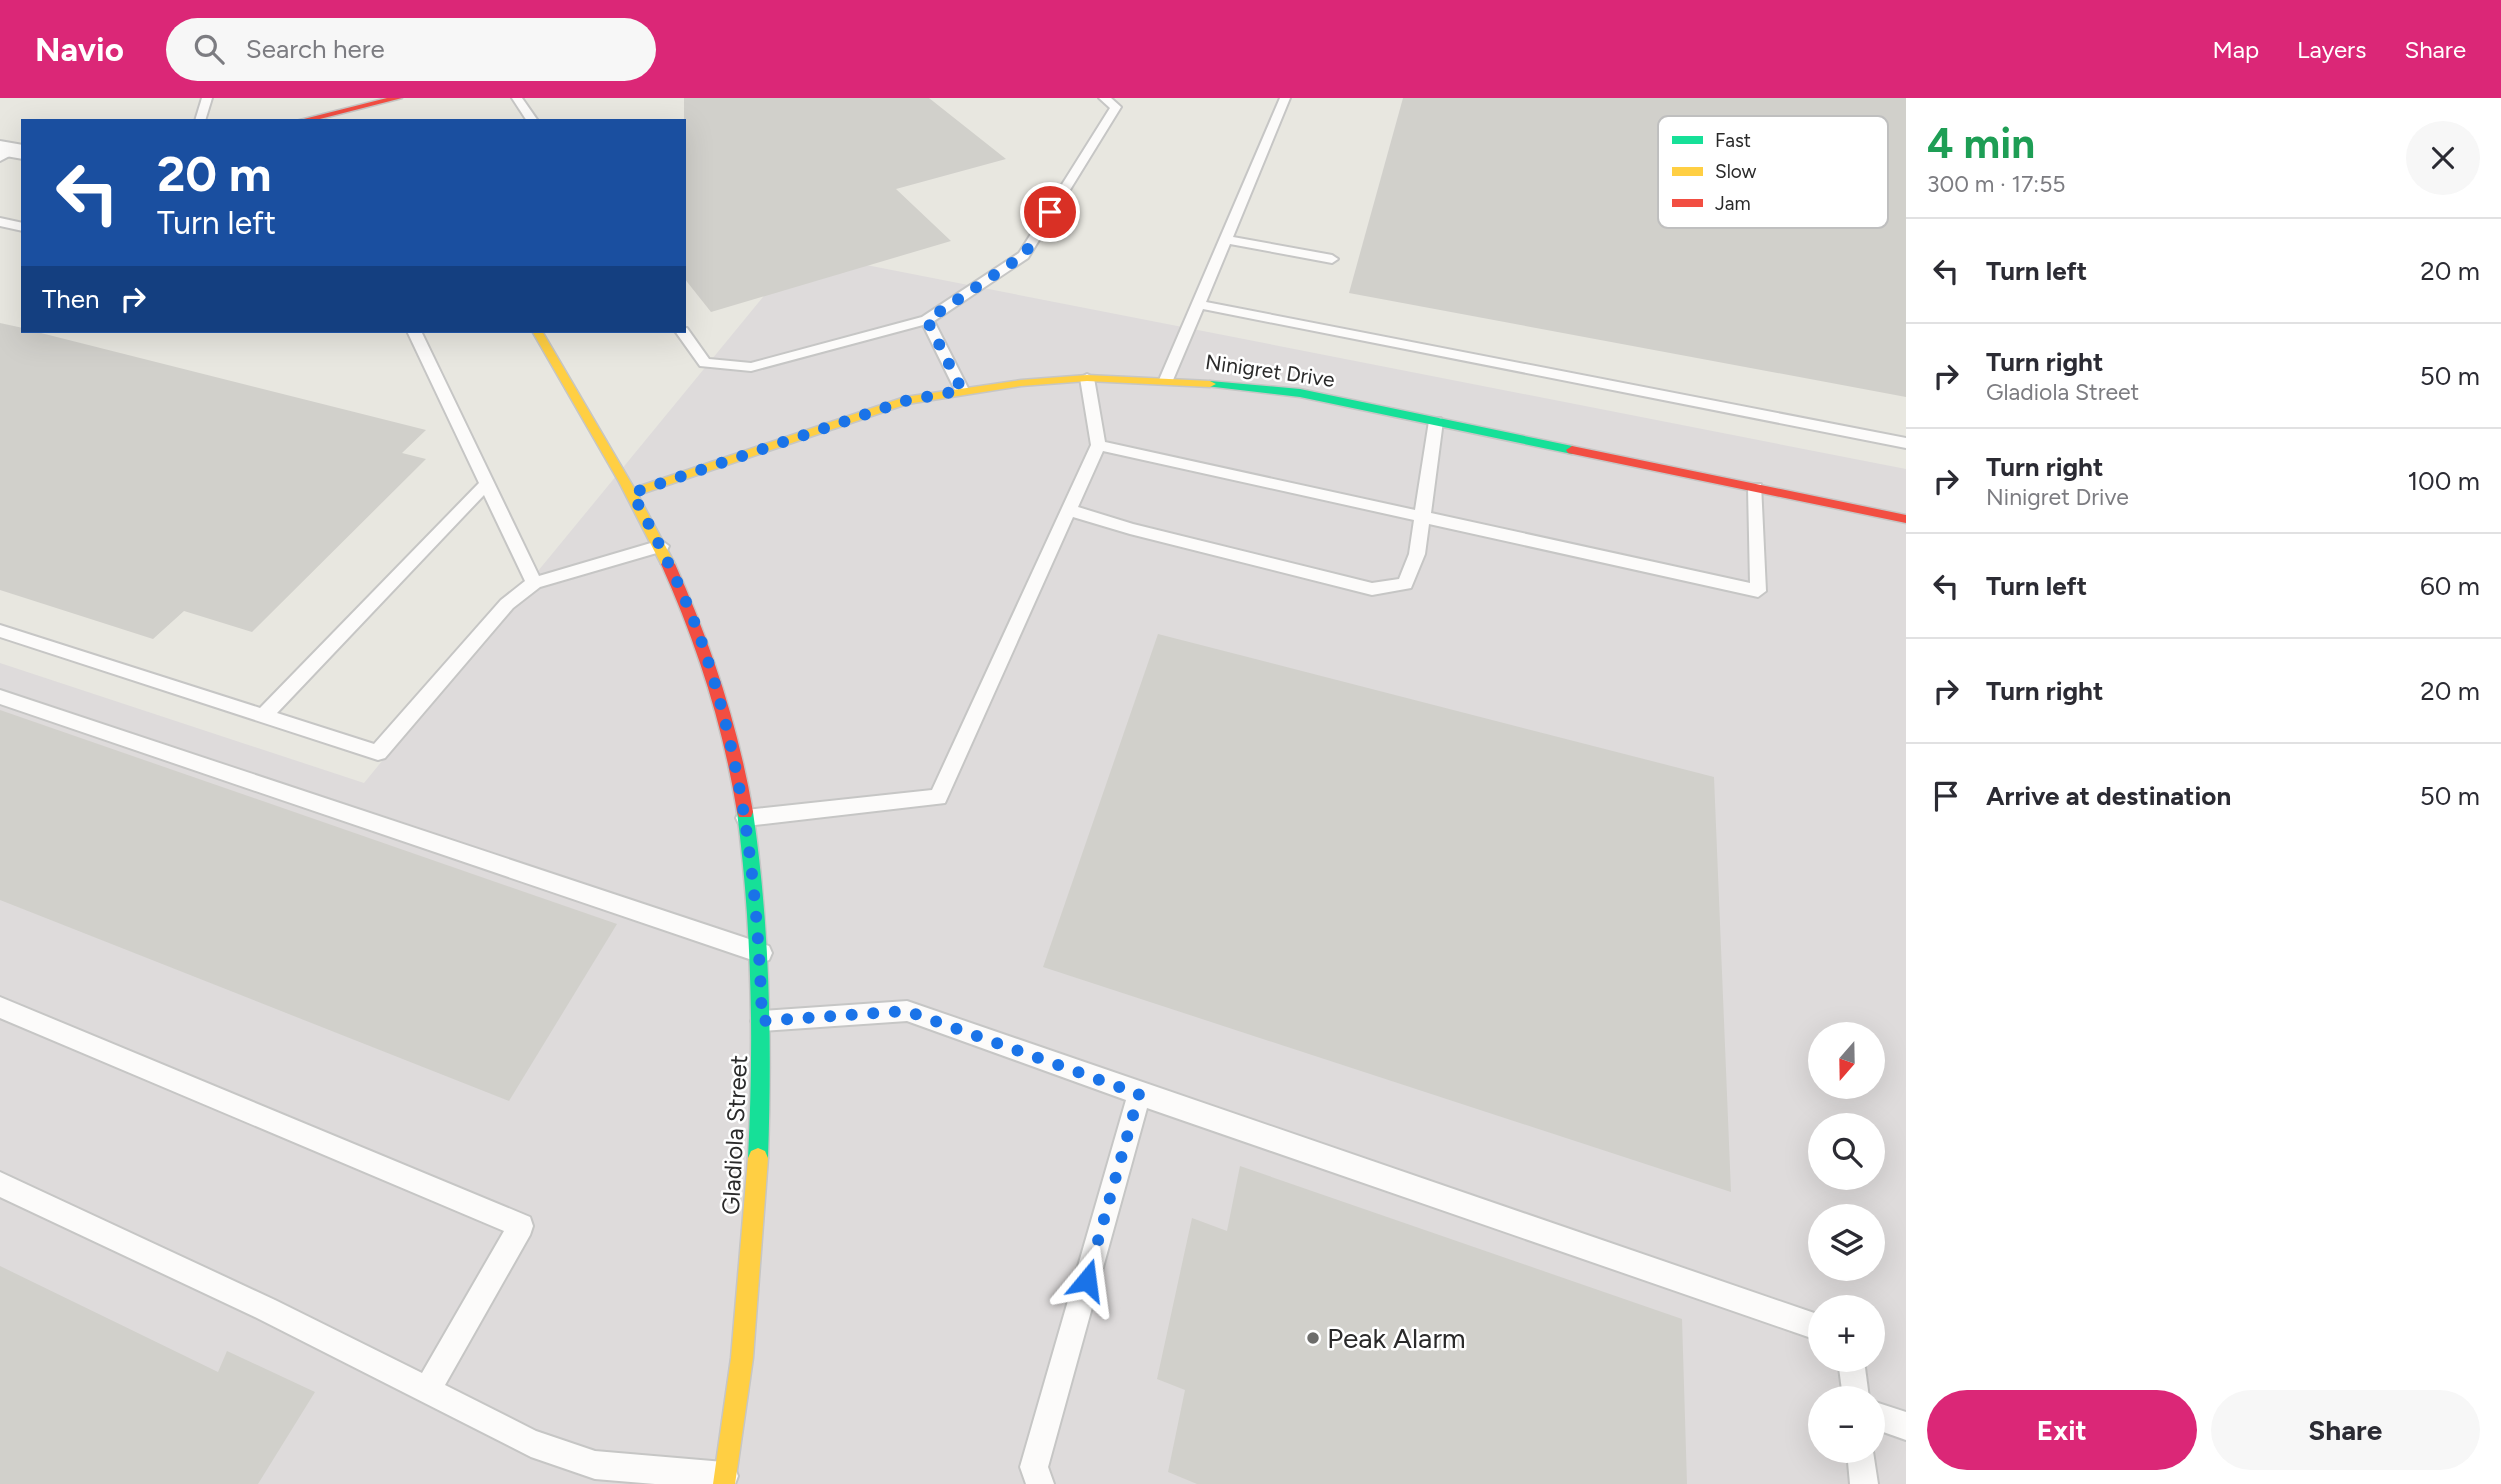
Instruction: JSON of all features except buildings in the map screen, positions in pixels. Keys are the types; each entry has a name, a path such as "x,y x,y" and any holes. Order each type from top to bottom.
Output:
{"street":[{"path":"311,119 400,102"},
{"name":"Gladiola Street","path":"538,333 661,546 701,642 726,724 746,818 761,953 760,1149 749,1286 724,1480"},
{"name":"Ninigret Drive","path":"632,493 905,401 962,390 1087,378 1166,380 1300,393 1906,519"}],"lane":[{"path":"201,119 207,98"},
{"path":"517,98 532,119"},
{"path":"683,333 705,363 751,367 927,320 1024,255 1116,107 1104,98"},
{"path":"1166,380 1285,98"},
{"path":"0,222 21,227"},
{"path":"1225,239 1332,259"},
{"path":"1198,304 1906,443"},
{"path":"927,320 962,390"},
{"path":"415,333 534,583"},
{"path":"746,818 938,797 1098,445 1087,378"},
{"path":"1067,509 1130,529 1372,589 1405,584 1417,554 1436,421"},
{"path":"1098,445 1758,591 1756,488"},
{"path":"263,716 486,484"},
{"path":"0,631 378,753 507,604 534,583 661,546"},
{"path":"0,697 761,953"},
{"path":"0,1007 521,1226 428,1390"},
{"path":"762,1021 907,1011 1139,1094 1808,1324"},
{"path":"1040,1484 1034,1467 1139,1094"},
{"path":"0,1184 266,1310 531,1443 595,1465 724,1480"},
{"path":"1885,1419 1906,1426"},
{"path":"1862,1463 1864,1484"}],"shaded area":[{"path":"800,252 1906,469 1906,1484 0,1484 0,663 364,783"}],"traffic: fast":[{"path":"1210,384 1300,393 1572,450"},
{"path":"745,812 761,985 758,1158"}],"traffic: slow":[{"path":"538,333 625,482 668,564"},
{"path":"632,493 905,401 1021,383 1087,378 1210,384"},
{"path":"724,1484 742,1358 758,1158"}],"traffic: jam":[{"path":"309,119 398,98"},
{"path":"1572,450 1906,519"},
{"path":"668,564 694,624 716,686 733,748 745,812"}],"place":[{"name":"Peak Alarm","path":"1313,1338"}],"route":[{"path":"1050,212 1024,255 927,320 962,390 905,401 632,493 661,546 701,642 726,724 746,818 754,883 761,953 762,1021 907,1011 1139,1094 1087,1280"}]}
